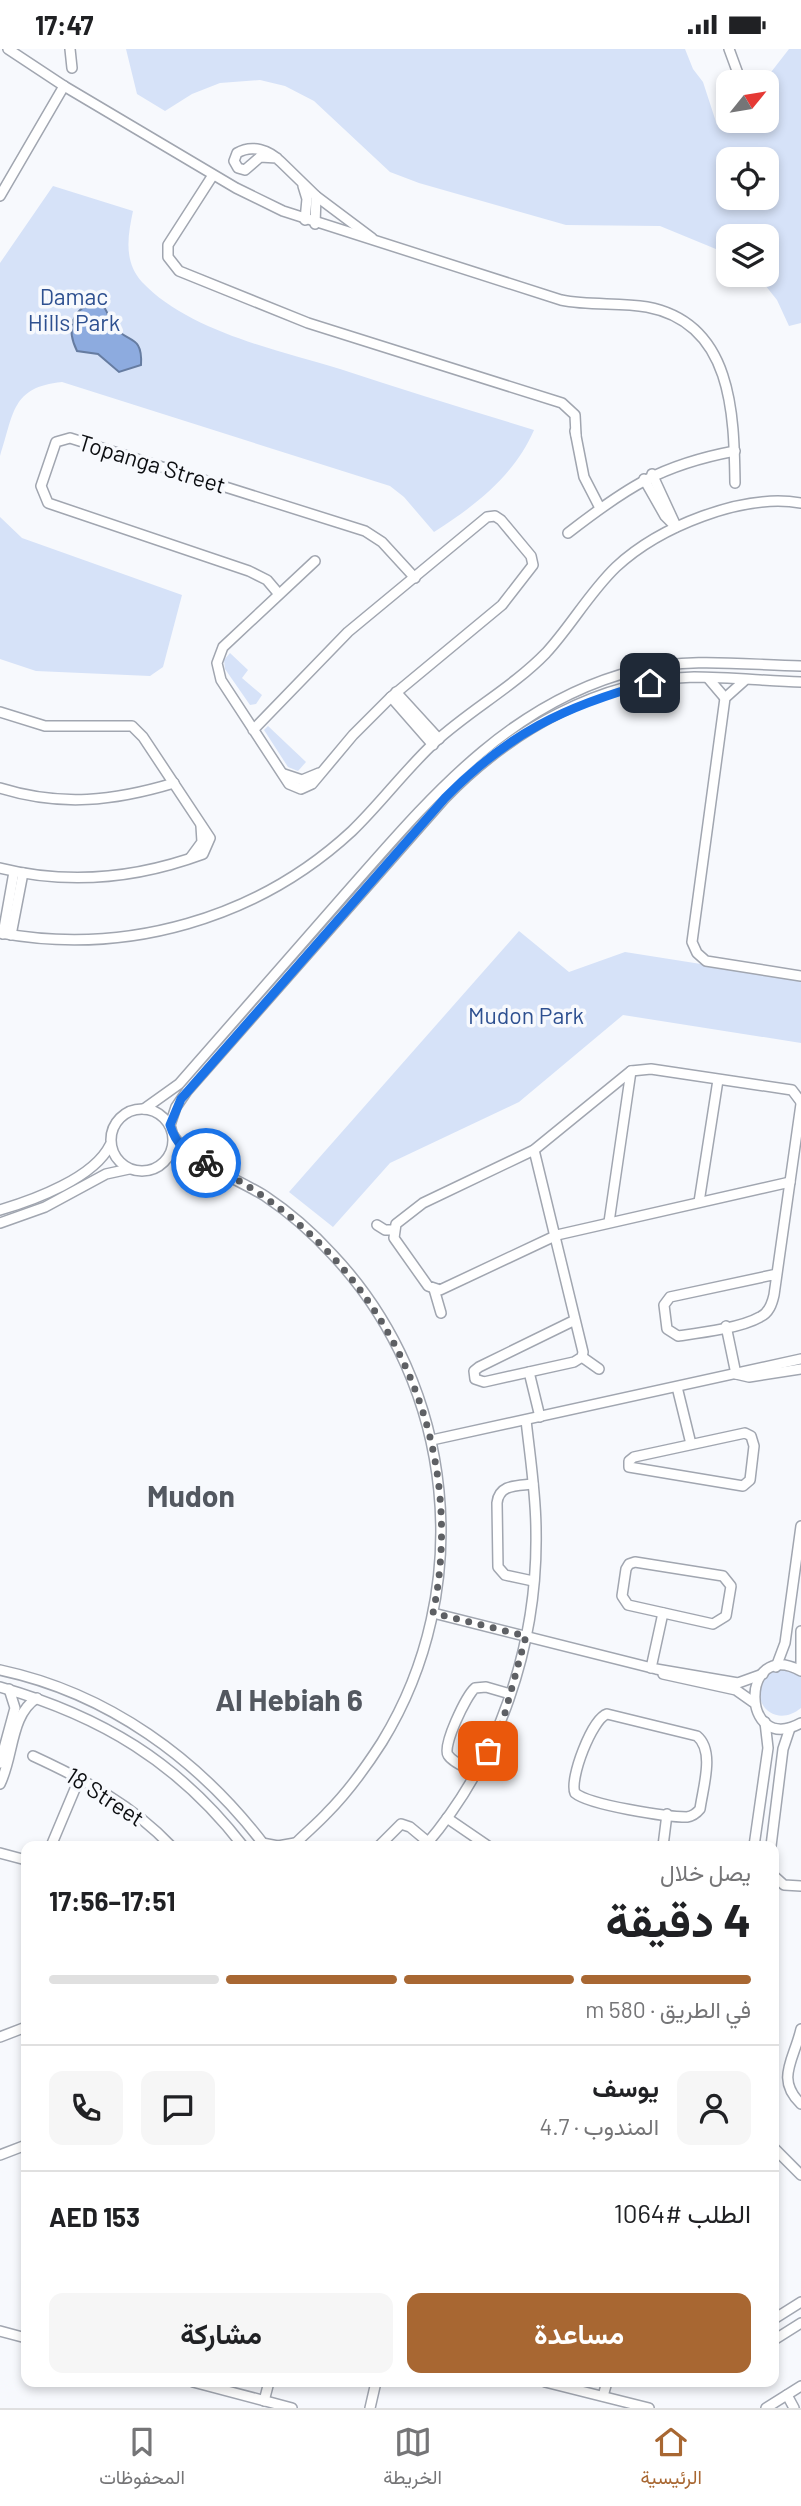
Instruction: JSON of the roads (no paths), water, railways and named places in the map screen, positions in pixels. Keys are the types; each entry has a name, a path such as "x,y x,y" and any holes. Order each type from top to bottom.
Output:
{"street":[{"path":"8,49 64,86 213,175 305,220 561,300 594,305 649,307 670,315 705,342 718,361 732,404 735,483"},
{"path":"70,49 72,68"},
{"path":"729,49 737,70"},
{"path":"0,196 64,86"},
{"path":"276,158 316,196 380,243"},
{"path":"213,175 168,245 168,257 174,268 295,318 553,400 572,410 584,477 600,508"},
{"path":"299,179 307,199 305,220"},
{"path":"315,224 316,196"},
{"name":"Topanga Street","path":"278,593 267,580 249,571 48,503 41,486 55,442 70,438 365,531 382,541 415,578"},
{"path":"568,533 600,508 648,477 683,462 735,451"},
{"path":"648,477 665,516 676,527"},
{"path":"18,873 5,934 76,941 121,938 176,928 239,905 270,890 326,853 352,830 436,742 529,669 617,566 676,527 731,509 796,502 801,497"},
{"path":"253,730 338,641 478,524 492,522 507,526 533,560 531,569 502,605 393,695 320,772 302,781 282,773 253,730 221,680 217,663 223,647 314,561"},
{"path":"144,1109 179,1084 453,774 522,720 590,685 660,665 700,661 801,666"},
{"path":"707,678 725,698"},
{"path":"168,1159 176,1107 187,1091 445,798 474,770 521,734 581,702 650,683 707,678 801,682"},
{"path":"744,681 725,698 692,942 697,953 706,961 801,976"},
{"path":"393,695 436,742"},
{"path":"0,712 45,726 132,726 208,832 209,844 203,854 124,875 79,878 18,873 0,868"},
{"path":"0,788 37,798 85,802 133,795 174,783"},
{"path":"441,1313 434,1289 424,1282 397,1243 394,1230 401,1218 423,1203 534,1150 631,1071 652,1069 792,1090 801,1103 777,1274 772,1304 767,1312 751,1321 673,1335 667,1328 664,1305 670,1297 777,1274"},
{"path":"609,1221 631,1071"},
{"path":"699,1202 718,1080"},
{"path":"0,1210 36,1198 73,1179 97,1162 110,1145 116,1121 133,1110 154,1111 192,1156 268,1198 302,1225 341,1263 396,1344 422,1404 432,1440 440,1489 440,1576 433,1613 412,1681 382,1742 340,1799 298,1841"},
{"path":"110,1145 114,1155 129,1170"},
{"path":"534,1150 557,1235 582,1357 599,1369"},
{"path":"0,1223 45,1207 106,1174 129,1170 150,1171 168,1159 192,1156"},
{"path":"434,1289 446,1287 557,1235 609,1221 790,1182"},
{"path":"377,1224 385,1230 394,1230"},
{"path":"575,1320 479,1367 474,1373 481,1382 574,1362 582,1357"},
{"path":"726,1326 736,1374"},
{"path":"760,1371 801,1359"},
{"path":"432,1440 736,1374 801,1369"},
{"path":"529,1372 540,1417"},
{"path":"677,1387 691,1444"},
{"path":"429,1841 477,1773 497,1733 526,1636 537,1532 526,1420"},
{"path":"746,1433 751,1436 754,1446 750,1480 738,1485 629,1467 631,1458 691,1444 746,1433"},
{"path":"533,1484 502,1490 497,1503 498,1567 505,1575 533,1581"},
{"path":"776,1667 785,1643 801,1526"},
{"path":"641,1563 716,1574 728,1580 732,1587 729,1609 720,1621 706,1622 663,1613 634,1607 624,1601 624,1575 629,1564 641,1563"},
{"path":"433,1613 736,1690 753,1702 765,1722 768,1748 755,1841"},
{"path":"654,1669 663,1613"},
{"path":"692,1678 738,1683 776,1667 801,1669 801,1631"},
{"path":"0,1670 85,1698 158,1740 212,1785 260,1841"},
{"path":"753,1702 754,1686 763,1674"},
{"path":"477,1773 449,1757 446,1752 448,1740 475,1688 486,1687 510,1694"},
{"path":"5,1688 79,1713 143,1750 201,1797 239,1841"},
{"path":"0,1784 15,1708 5,1688"},
{"path":"4,1760 21,1714 37,1698"},
{"path":"612,1715 689,1733 704,1741 707,1758 700,1809 689,1817 667,1814 587,1800 575,1793 572,1780 595,1724 601,1716 612,1715"},
{"path":"765,1722 781,1728 790,1728 801,1723"},
{"path":"772,1841 783,1749 790,1728"},
{"name":"18 Street","path":"33,1756 80,1777 124,1805 165,1841"},
{"path":"53,1841 80,1777"},
{"path":"664,1841 667,1814"},
{"path":"447,1818 481,1841"},
{"path":"384,1841 401,1824 410,1826 424,1841"},
{"path":"0,1853 21,1859"},
{"path":"779,1880 784,1885 801,1889"},
{"path":"779,1891 801,1889"},
{"path":"0,2037 21,2029"},
{"path":"801,2029 799,2046 786,2082 789,2092 801,2104"},
{"path":"0,2155 21,2147"},
{"path":"779,2153 801,2175"},
{"path":"779,2316 801,2302"},
{"path":"779,2337 801,2323"},
{"path":"0,2331 21,2337"},
{"path":"765,2408 801,2386"},
{"path":"213,2387 292,2408"},
{"path":"264,2400 268,2387"},
{"path":"370,2408 375,2387"},
{"path":"566,2387 649,2408"},
{"path":"604,2396 606,2387"},
{"path":"787,2395 794,2408"}],"water":[{"path":"98,301 118,331 136,343 141,355 141,365 119,372 98,354 77,351 72,335 73,320 82,309"}],"district":[{"name":"Mudon","path":"191,1497"},
{"name":"Al Hebiah 6","path":"289,1701"}],"park label":[{"name":"Damac Hills Park","path":"74,310"},
{"name":"Mudon Park","path":"526,1016"}]}
